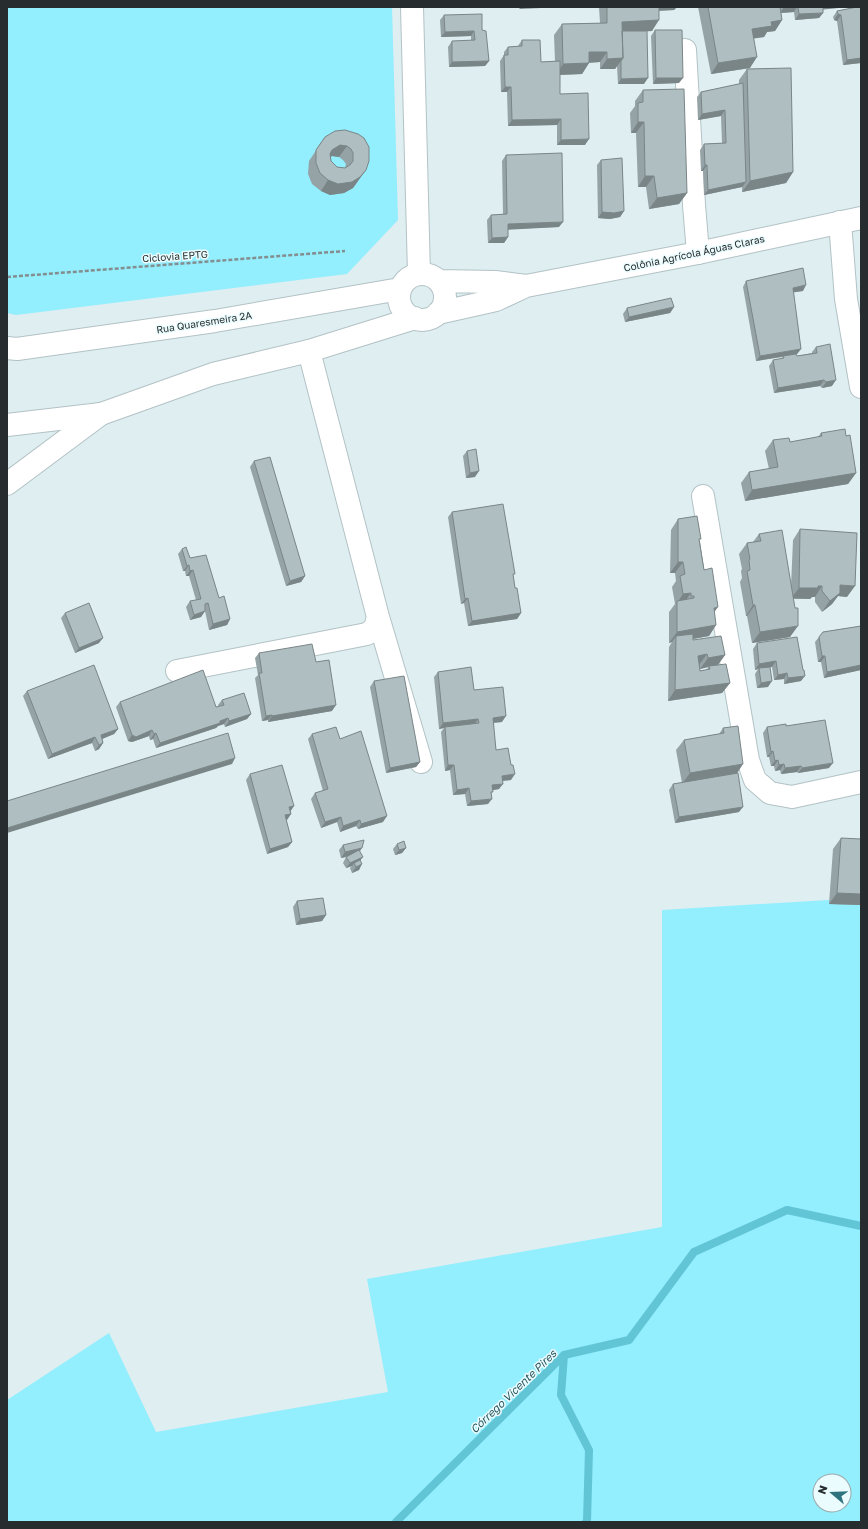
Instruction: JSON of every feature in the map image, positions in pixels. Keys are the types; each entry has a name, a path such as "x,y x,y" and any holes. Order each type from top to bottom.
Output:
{"main road":[{"path":"412,7 419,274"},
{"path":"685,50 698,253"},
{"name":"Colônia Agrícola Águas Claras","path":"438,313 496,300 526,286 698,253 861,218"},
{"path":"840,222 846,299 861,387"},
{"path":"419,274 433,276 439,282 444,292 444,303 438,313 431,318 423,319 415,318 407,314 402,307 399,298 400,289 404,282 411,276 419,274"},
{"name":"Colônia Agrícola Águas Claras","path":"439,282 495,282 526,286"},
{"name":"Rua Quaresmeira 2A","path":"10,353 215,321 400,289"},
{"path":"10,422 101,414 213,374 309,351 415,318"},
{"path":"309,351 378,617 421,762"},
{"path":"7,484 101,414"},
{"path":"703,496 748,760 755,780 770,793 792,797 861,782"},
{"path":"177,671 367,634 375,628 378,617"}],"path":[{"name":"Ciclovia EPTG","path":"7,277 344,252"}],"shaded area":[{"path":"7,7 392,7 398,220 347,274 16,315 7,313"},
{"path":"861,898 861,1522 7,1522 7,1400 109,1333 156,1432 388,1392 367,1279 662,1227 662,910"}],"building":[{"path":"607,7 659,7 659,20 622,22 623,58 607,59 607,52 589,52 589,63 563,64 562,24 607,23"},
{"path":"708,7 780,7 782,20 771,22 772,26 752,29 757,57 718,63"},
{"path":"798,7 823,7 823,13 799,14"},
{"path":"861,7 861,58 847,60 841,15 838,14 837,11"},
{"path":"482,14 482,30 486,31 489,61 452,62 452,41 475,40 474,31 445,32 444,15"},
{"path":"655,30 682,30 683,78 656,78"},
{"path":"622,31 647,31 648,78 621,79 621,61 623,58"},
{"path":"522,40 540,40 541,62 560,61 560,94 588,93 589,139 561,140 561,119 512,120 511,87 505,87 504,55 508,55 508,47 522,46"},
{"path":"791,68 793,172 750,181 747,69"},
{"path":"743,83 746,182 708,190 704,144 726,143 725,110 702,114 701,92"},
{"path":"684,89 687,193 657,198 654,176 645,176 644,122 638,122 638,103 643,102 643,90"},
{"path":"345,130 358,134 364,138 369,147 369,161 366,170 360,177 352,182 338,184 328,180 320,173 316,163 316,150 325,137 335,131","holes":["340,145 347,146 353,153 353,161 345,168 337,167 331,161 330,154 332,150"]},
{"path":"562,153 563,222 508,224 508,237 492,238 491,215 507,214 506,155"},
{"path":"622,158 624,211 614,213 602,212 601,160"},
{"path":"803,268 806,285 793,288 801,349 760,356 746,281"},
{"path":"671,298 674,307 629,317 627,308"},
{"path":"830,344 836,380 826,382 824,380 778,388 773,360 784,358 783,356 796,354 797,356 817,353 816,347"},
{"path":"845,429 846,436 850,435 856,473 752,490 749,472 778,467 773,440 789,438 790,442 822,436 821,433"},
{"path":"476,449 479,471 470,473 467,451"},
{"path":"270,457 305,576 290,581 254,461"},
{"path":"503,504 515,574 513,574 515,588 517,588 521,613 472,621 468,598 465,599 452,512"},
{"path":"697,516 704,570 712,568 718,607 714,608 716,625 677,632 677,601 694,598 694,596 691,596 691,593 683,594 680,576 685,574 683,562 678,562 678,519"},
{"path":"800,529 857,533 855,586 840,585 840,593 830,601 822,591 822,586 818,586 818,588 799,588"},
{"path":"782,530 795,608 798,608 798,626 760,632 755,605 753,605 747,571 750,570 750,559 747,543 761,541 759,534"},
{"path":"186,547 190,558 206,555 219,598 224,596 230,619 213,624 208,603 205,604 205,611 194,615 190,601 201,599 193,570 190,571 189,565 187,566 182,549"},
{"path":"89,603 103,638 79,648 65,613"},
{"path":"861,626 861,665 827,672 825,656 822,656 819,637 823,632"},
{"path":"693,634 693,640 721,636 725,655 708,658 707,654 698,656 700,671 710,669 709,666 726,664 730,683 675,690 676,636"},
{"path":"797,637 805,676 788,678 787,673 778,675 776,661 759,664 757,643"},
{"path":"312,644 316,662 329,660 336,705 266,716 259,673 262,673 259,653"},
{"path":"94,665 118,729 101,735 103,743 99,745 95,737 52,754 27,691"},
{"path":"471,667 474,690 503,687 506,716 493,718 496,750 508,748 511,765 513,765 515,774 502,776 503,784 492,785 492,799 471,801 469,788 457,790 454,765 448,765 445,727 479,723 478,719 443,723 438,672"},
{"path":"770,667 772,681 761,683 759,668"},
{"path":"203,670 216,707 224,705 222,700 244,693 251,714 229,721 228,718 220,721 220,723 160,743 156,733 154,734 152,730 136,737 132,735 120,702"},
{"path":"404,676 420,762 390,768 374,681"},
{"path":"825,720 833,763 802,768 801,766 785,768 784,764 779,765 778,760 775,761 773,751 771,752 767,727 786,724 786,726"},
{"path":"738,726 743,764 690,773 684,740 724,733 723,728"},
{"path":"336,727 340,739 361,731 387,816 361,824 360,820 343,826 341,817 325,822 315,793 328,789 312,734"},
{"path":"228,733 235,758 7,828 7,801"},
{"path":"282,765 294,806 289,807 291,814 285,815 292,842 270,849 250,774"},
{"path":"738,773 743,807 679,817 673,784"},
{"path":"841,838 861,839 861,894 837,893"},
{"path":"364,840 362,848 345,852 343,845"},
{"path":"404,841 406,848 399,850 397,844"},
{"path":"359,850 363,857 350,863 346,857"},
{"path":"360,860 362,864 356,867 354,863"},
{"path":"323,898 326,915 300,919 297,901"}],"waterway":[{"name":"Córrego Vicente Pires","path":"396,1522 564,1355 629,1340 694,1252 787,1210 861,1226"},
{"path":"564,1355 561,1395 589,1450 586,1522"}]}
